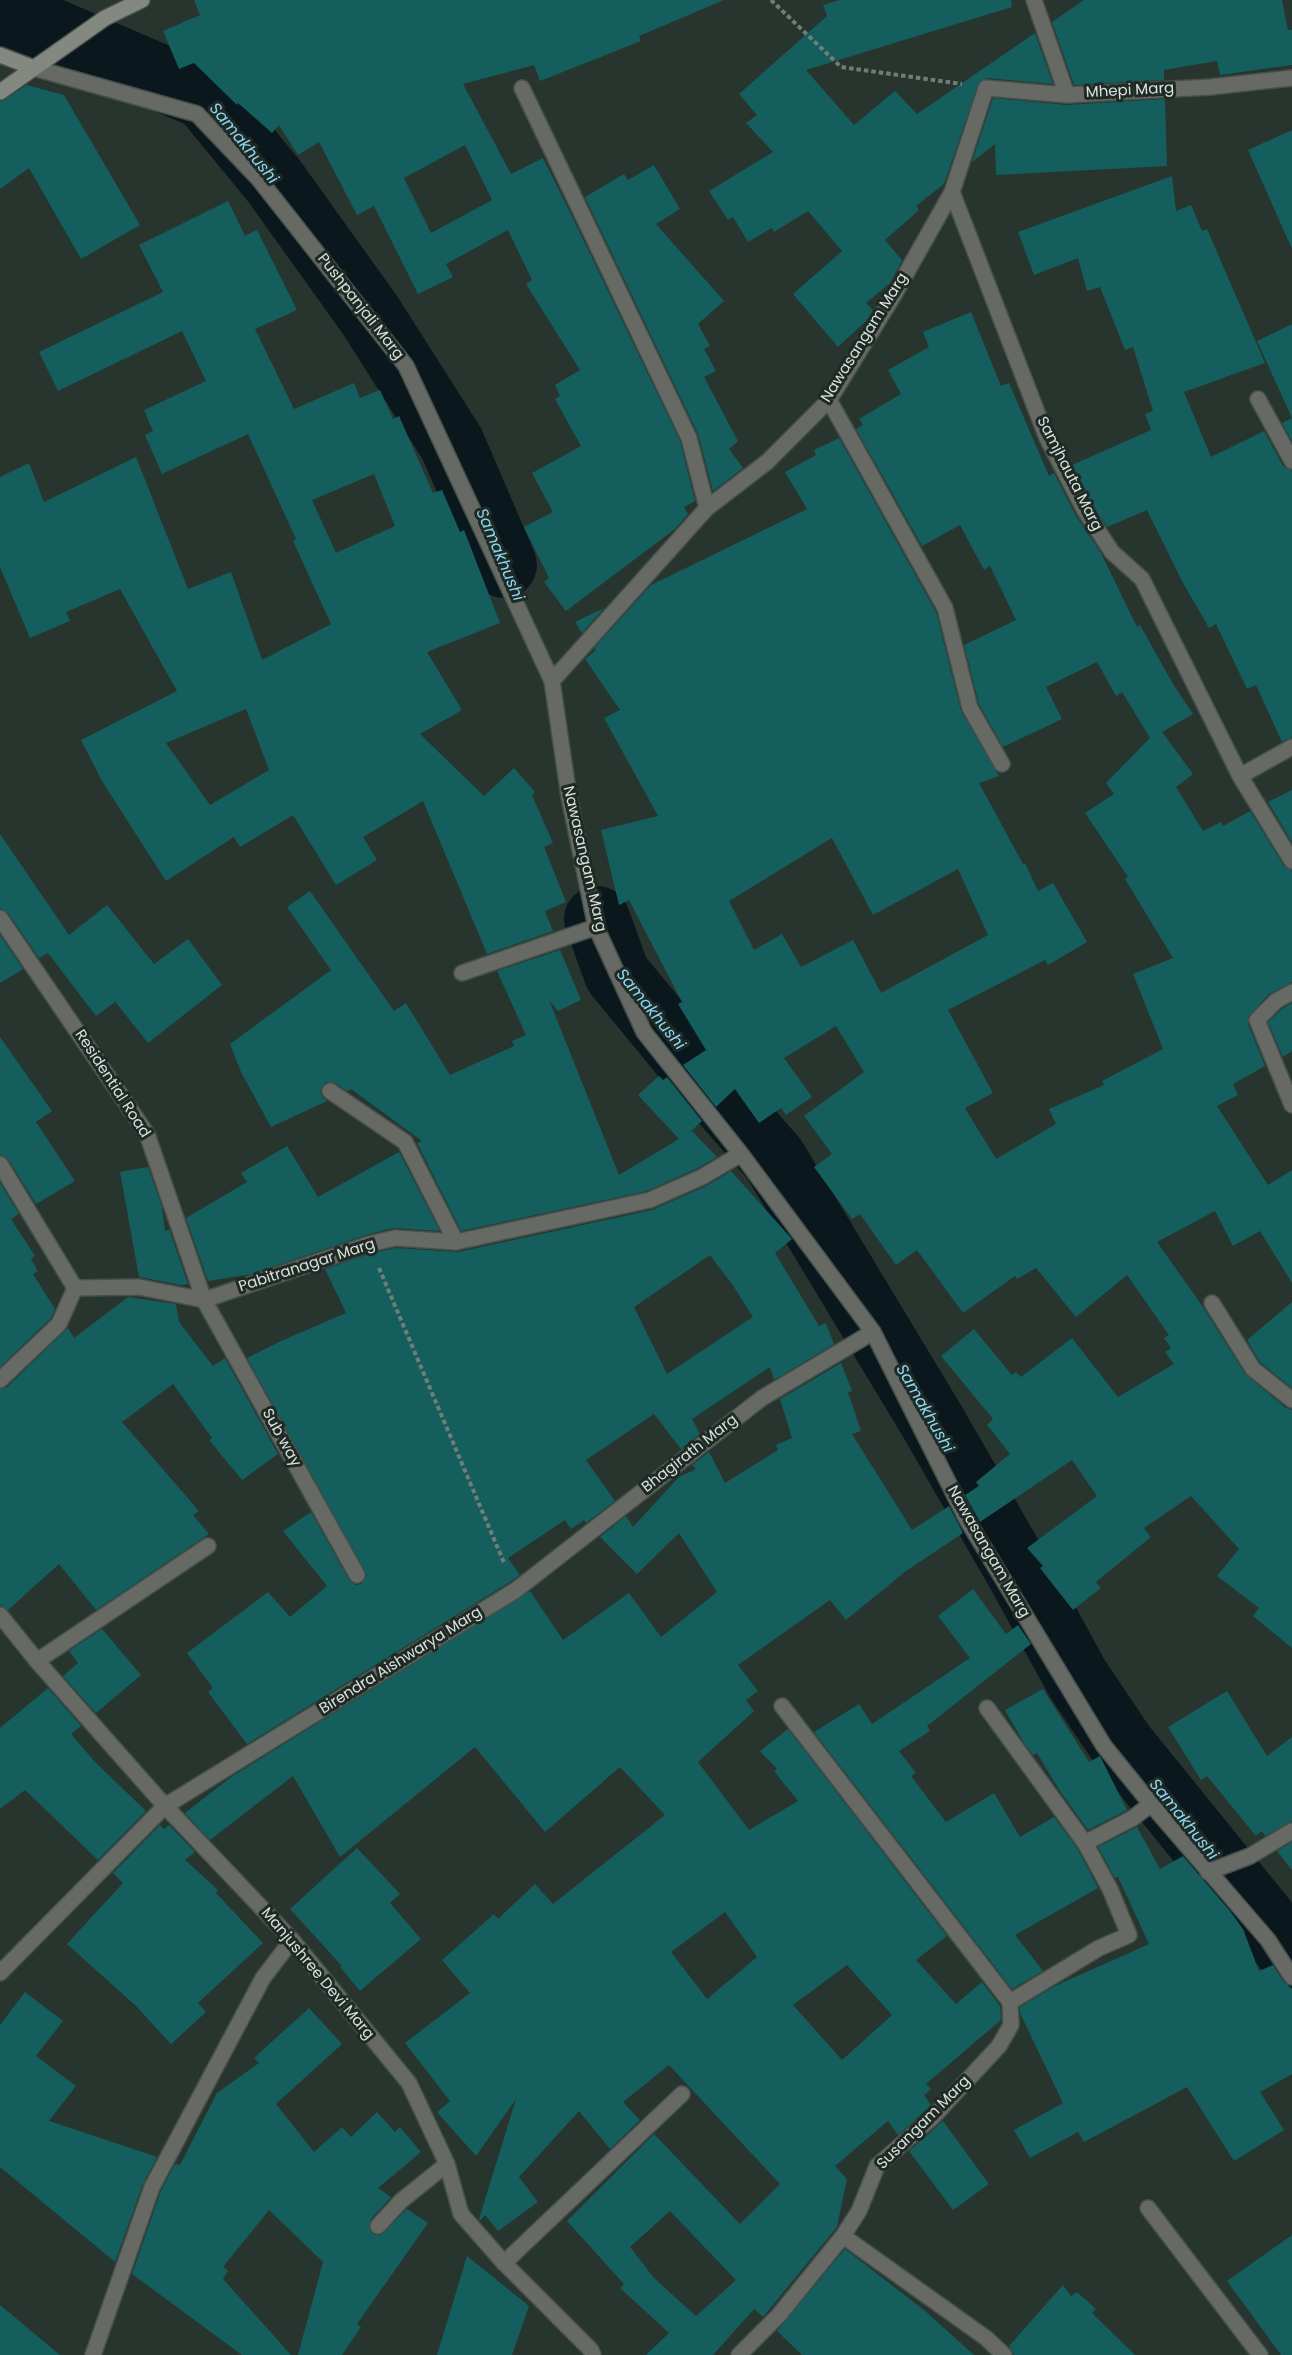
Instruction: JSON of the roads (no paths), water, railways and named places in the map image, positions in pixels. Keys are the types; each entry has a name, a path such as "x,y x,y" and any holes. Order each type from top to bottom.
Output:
{"main road":[{"path":"0,92 105,18 142,0"},
{"path":"0,55 34,68"}],"street":[{"name":"Mhepi Marg","path":"1034,0 1067,95 1210,87 1292,78"},
{"name":"Pushpanjali Marg","path":"34,68 197,114 258,178 405,366 552,681"},
{"path":"522,88 689,438 707,508"},
{"name":"Nawasangam Marg","path":"1067,95 986,88 952,192 894,295 829,400 767,462 707,508 552,681 569,797 596,927 644,1032 741,1154 873,1332 966,1518 1104,1746 1268,1940 1292,1977"},
{"name":"Samjhauta Marg","path":"952,192 1047,438 1085,511 1112,552 1142,579 1240,776 1292,861"},
{"path":"1258,399 1292,461"},
{"path":"829,400 945,608 970,708 1002,764"},
{"path":"1240,776 1292,747"},
{"name":"Residential Road","path":"0,918 147,1134 204,1300"},
{"path":"462,973 596,927"},
{"path":"1292,992 1276,1001 1257,1020 1292,1105"},
{"path":"330,1091 405,1143 456,1242"},
{"name":"Pabitranagar Marg","path":"204,1300 369,1244 395,1238 456,1242 650,1200 702,1178 741,1154"},
{"path":"0,1164 75,1288"},
{"path":"75,1288 139,1287 204,1300"},
{"path":"0,1380 59,1324 75,1288"},
{"name":"Sub way","path":"204,1300 357,1575"},
{"path":"1212,1302 1252,1369 1292,1400"},
{"name":"Bhagirath Marg","path":"516,1590 762,1398 873,1332"},
{"path":"37,1661 208,1546"},
{"name":"Birendra Aishwarya Marg","path":"0,1973 165,1806 516,1590"},
{"name":"Manjushree Devi Marg","path":"0,1616 165,1806 292,1940 409,2083 447,2164 461,2214 504,2263 591,2350 593,2355"},
{"path":"782,1706 1010,2001 1098,1948 1129,1935 1110,1890 1085,1843 987,1708"},
{"path":"1085,1843 1133,1818 1151,1804"},
{"path":"1209,1872 1251,1856 1292,1831"},
{"path":"93,2355 152,2187 263,1978 292,1940"},
{"name":"Susangam Marg","path":"739,2355 779,2315 843,2236 859,2211 877,2166 934,2116 999,2046 1011,2025 1010,2001"},
{"path":"504,2263 682,2094"},
{"path":"378,2226 401,2201 447,2164"},
{"path":"1148,2208 1260,2355"},
{"path":"843,2236 986,2338 1004,2355"}],"waterway":[{"name":"Samakhushi","path":"0,17 31,22 205,97 274,181 370,315 452,444 504,565"},
{"name":"Samakhushi","path":"597,919 617,974 691,1064 774,1159 932,1421 1077,1678 1122,1745 1292,1955"}]}
